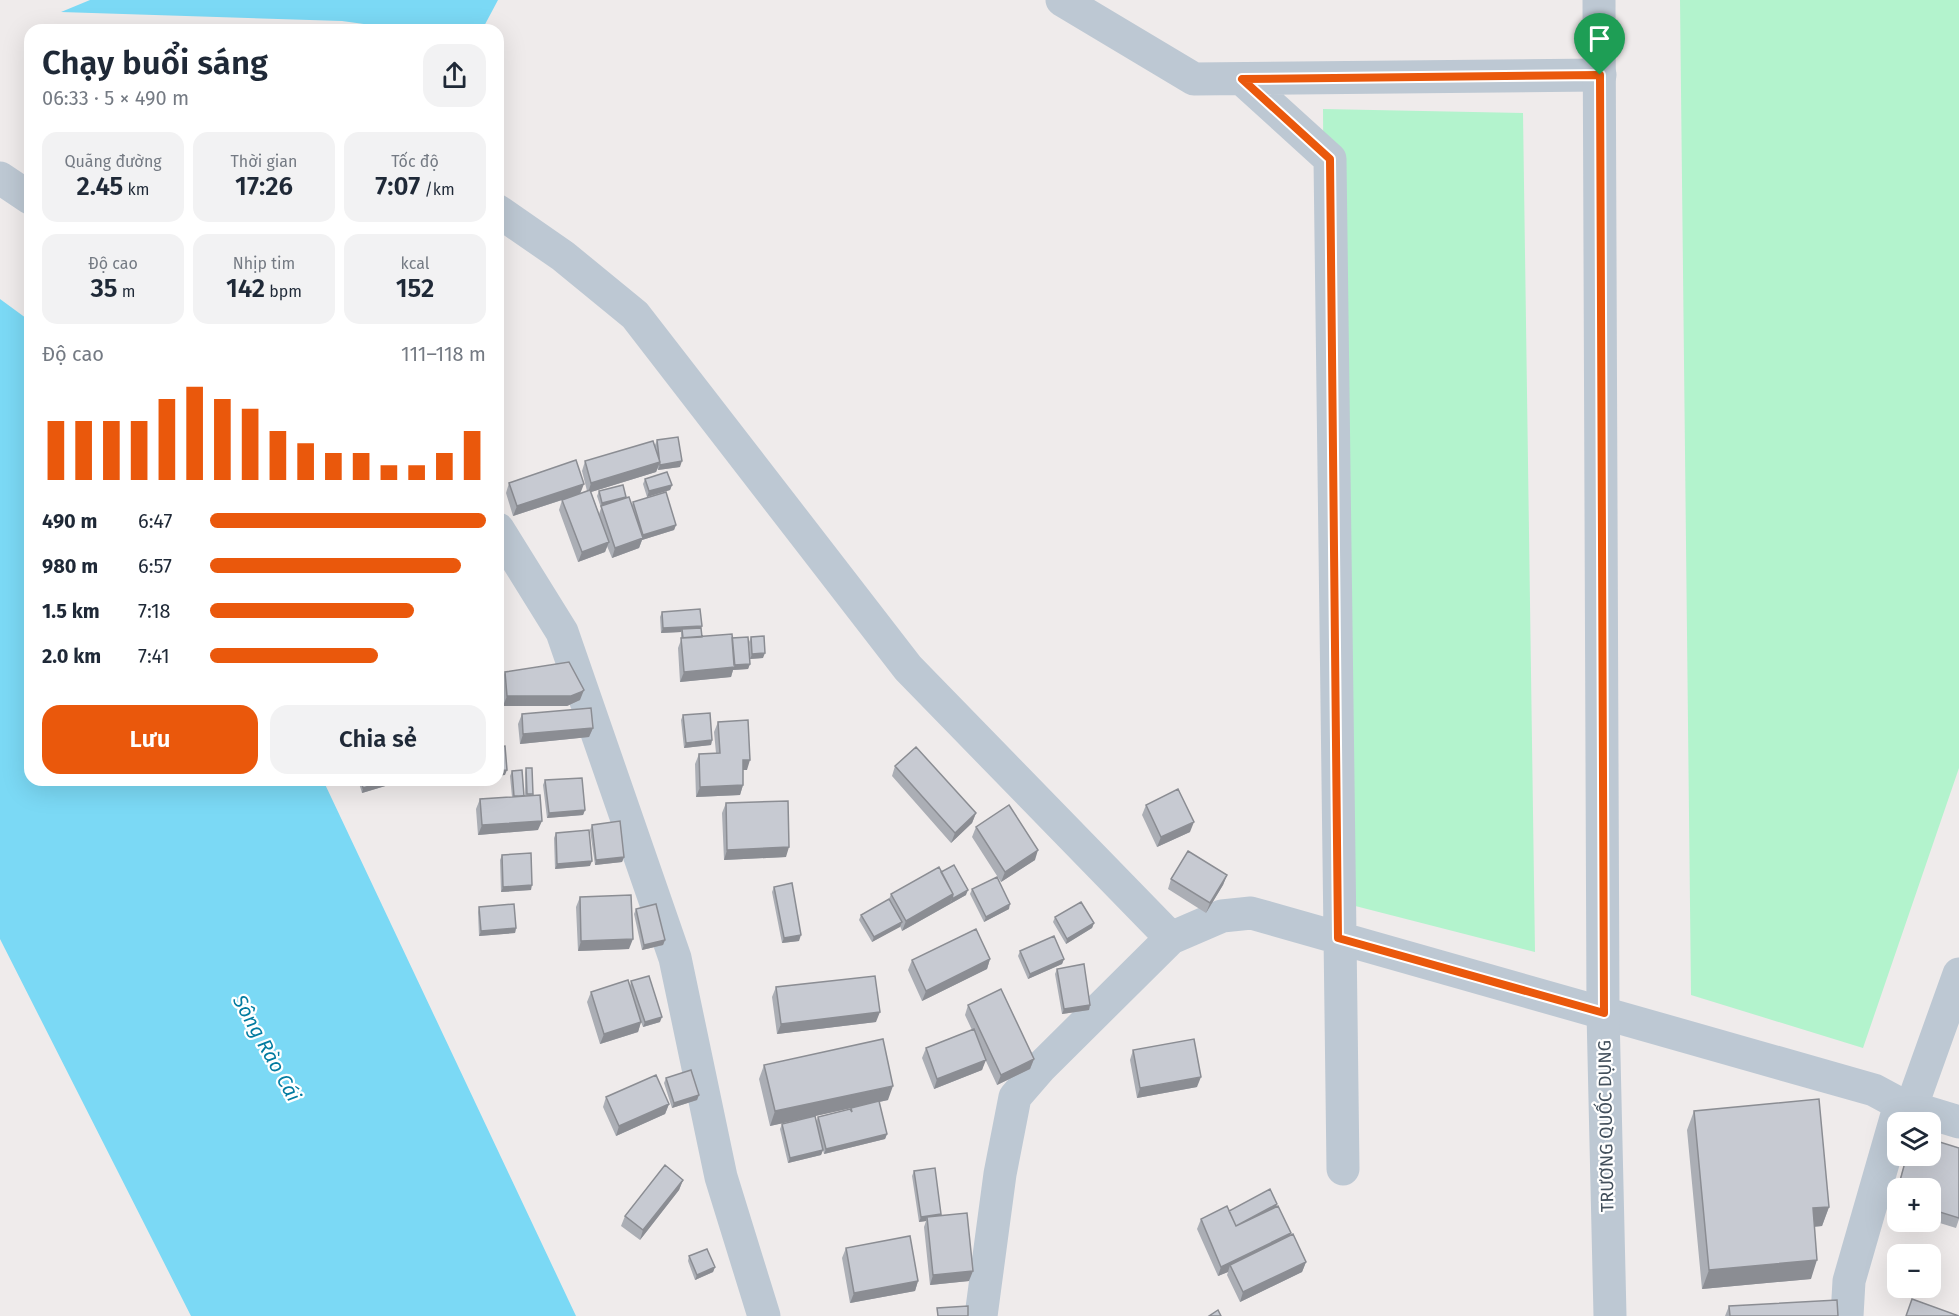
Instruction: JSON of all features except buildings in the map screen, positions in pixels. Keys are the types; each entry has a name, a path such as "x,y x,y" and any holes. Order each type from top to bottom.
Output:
{"street":[{"path":"1062,0 1194,79 1600,75"},
{"name":"TRƯƠNG QUỐC DỤNG","path":"1599,0 1604,1013 1610,1316"},
{"path":"1242,79 1330,159 1338,938 1343,1169"},
{"path":"0,178 24,194"},
{"path":"504,216 563,256 635,315 908,668 1171,938"},
{"path":"504,539 562,632 675,958 721,1177 765,1316"},
{"path":"981,1316 1000,1174 1015,1097 1041,1067 1171,938 1222,916 1251,913 1874,1090 1905,1106 1959,1122"},
{"path":"1847,1316 1849,1281 1905,1106 1959,974"}],"green space":[{"path":"1680,0 1959,0 1959,768 1863,1048 1691,995"},
{"path":"1323,109 1523,113 1535,952 1328,899"}],"water":[{"path":"90,0 498,0 485,24 364,24 342,21 61,12"},
{"name":"Sông Rào Cái","path":"0,299 24,317 24,786 326,786 576,1316 191,1316 0,939"}],"route":[{"path":"1600,75 1604,1013 1338,938 1330,159 1242,79 1600,75"}]}
